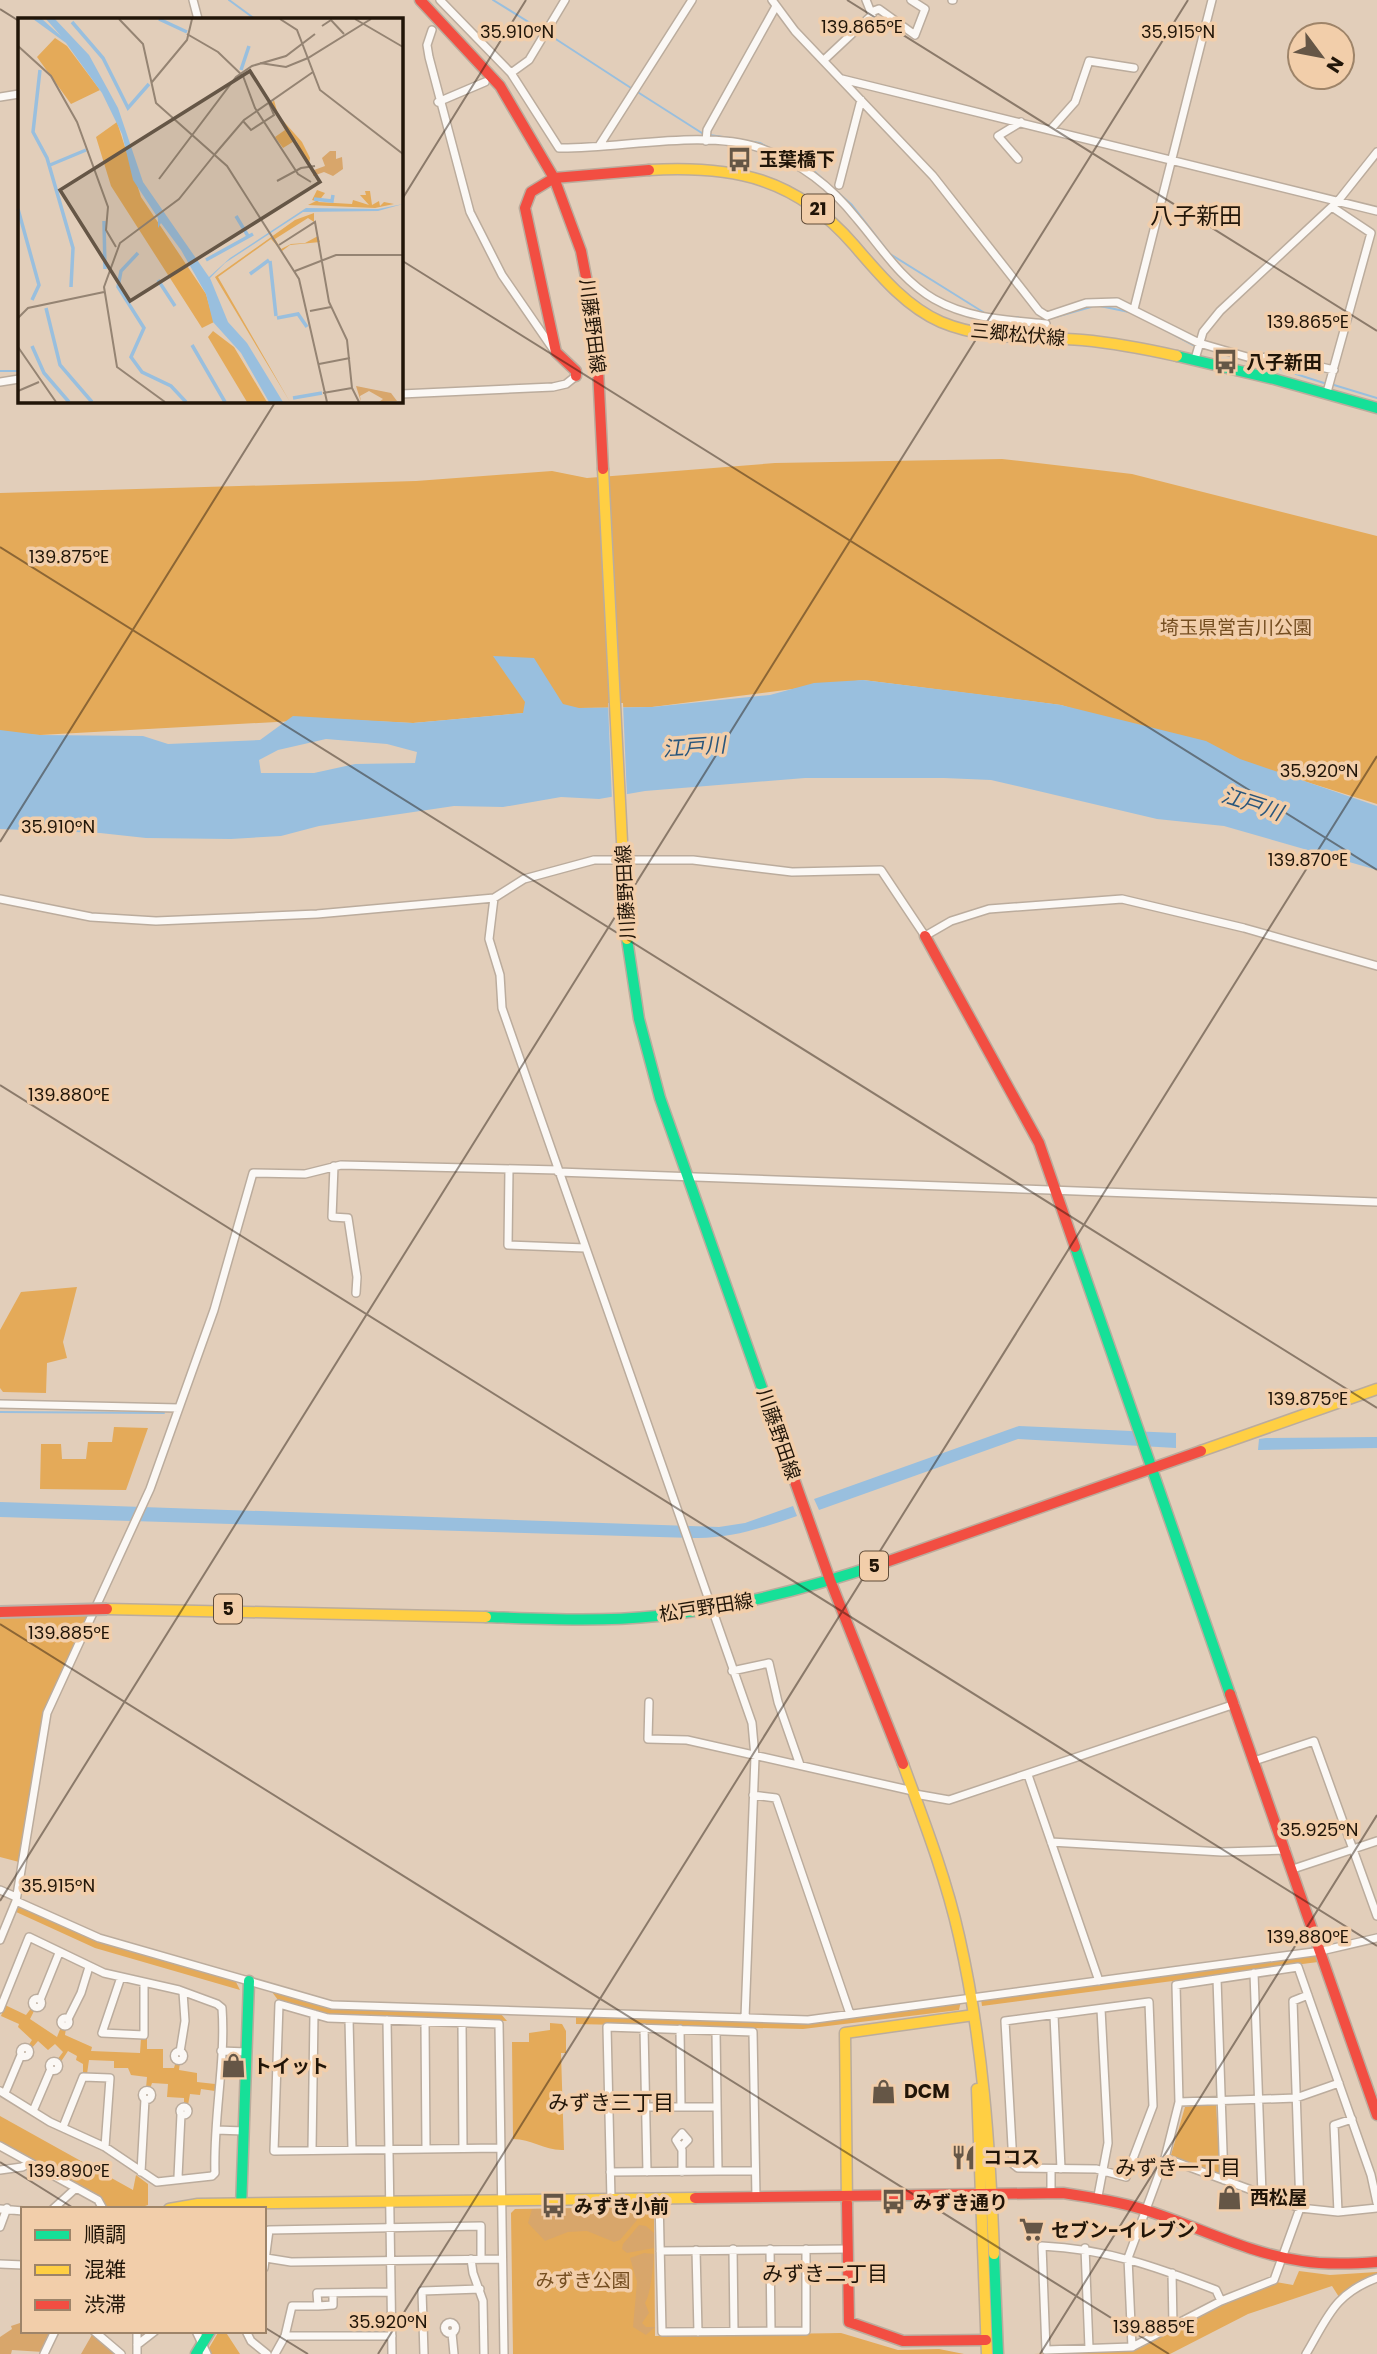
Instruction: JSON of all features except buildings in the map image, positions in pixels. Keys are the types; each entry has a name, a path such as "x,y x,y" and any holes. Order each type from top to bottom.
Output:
{"street":[{"path":"193,0 198,18"},
{"path":"420,0 500,86 520,115 554,178 533,189 525,199 525,208 556,352"},
{"path":"440,0 507,72 559,148 706,141 757,147 796,163 817,178 849,209 900,273 932,298 967,314 1046,320 1086,303 1104,301 1134,309 1199,344 1254,359 1274,355 1334,370"},
{"path":"507,72 528,60 565,0"},
{"path":"599,146 692,0"},
{"path":"824,60 872,15 866,0"},
{"path":"871,12 879,9 915,35 925,9 911,0"},
{"path":"1134,309 1212,0"},
{"path":"706,141 707,130 773,4 933,176 1046,320 1045,337"},
{"path":"402,394 553,387 566,384 576,376 575,369 556,352 502,275 478,230 459,178 438,102 427,45 432,30"},
{"path":"1051,128 1074,102 1089,61 1135,68"},
{"path":"842,79 1051,128 1335,204 1377,211"},
{"path":"438,102 485,82"},
{"path":"0,97 18,94"},
{"path":"839,185 861,100"},
{"path":"1018,159 998,136 1021,121"},
{"path":"1195,359 1203,332 1220,311 1335,204 1377,152"},
{"name":"三郷松伏線","path":"554,178 714,169 762,177 808,200 844,234 890,288 926,314 959,329 1105,343 1195,359 1327,392 1377,408"},
{"name":"川藤野田線","path":"554,178 566,207 589,282 598,353 625,897 631,982 644,1043 830,1579 914,1793 952,1911 974,2015 985,2107 986,2194"},
{"path":"1327,392 1371,233 1335,204"},
{"path":"0,382 18,379"},
{"path":"0,899 91,917 156,921 317,914 495,898 530,877 623,855 694,860 792,872 881,870 925,936 1030,1122 1147,1449 1377,2115"},
{"path":"495,898 489,939 500,975 499,997 752,1723 755,1756 745,2018"},
{"path":"925,936 951,921 989,909 1122,899 1244,928 1377,966"},
{"path":"0,1940 16,1899 47,1713 144,1503 228,1267 253,1173 291,1175 334,1166 509,1169 1377,1202"},
{"path":"334,1166 332,1217 348,1218 357,1277 356,1293"},
{"path":"509,1169 508,1245 585,1248"},
{"name":"松戸野田線","path":"0,1612 234,1609 584,1619 656,1616 711,1609 762,1599 830,1579 1377,1389"},
{"path":"0,1404 179,1408"},
{"path":"732,1671 769,1662 778,1702 800,1765"},
{"path":"649,1702 648,1739 687,1740 949,1800 1028,1776 1235,1704"},
{"path":"1254,1761 1314,1741 1377,1916"},
{"path":"1028,1776 1099,1981"},
{"path":"753,1796 776,1798 850,2014"},
{"path":"1293,1869 1377,1841"},
{"path":"1051,1842 1222,1852 1286,1850"},
{"path":"0,1890 99,1938 332,2005 807,2020 1321,1951 1377,1938"},
{"path":"0,2009 29,1937 89,1967 183,1992 222,2008 215,2173 212,2176 178,2177 157,2182 105,2147 33,2111 2,2092 22,2055"},
{"path":"40,2000 59,1953"},
{"path":"68,2019 81,1993 89,1967"},
{"path":"1132,2347 1128,2258 1156,2175 1165,2158 1179,2102 1176,1985 1298,1967 1352,2119 1377,2205 1338,2212 1300,2207 1165,2158"},
{"path":"1254,1973 1262,2194"},
{"path":"121,1977 102,2033 144,2035 144,1982"},
{"path":"1217,1979 1224,2180"},
{"path":"241,2206 249,1981"},
{"path":"180,2052 185,2021 183,1992"},
{"path":"1221,2301 1216,2290 1128,2258 1085,2248 1042,2246 1046,2350 1132,2347 1221,2301 1273,2280 1300,2207 1293,2001 1308,1995"},
{"path":"1149,2002 1153,2106 1126,2177 1103,2171 1018,2168 1013,2164 1005,2021 1054,2015 1149,2002"},
{"path":"500,2148 274,2151 279,2004 314,2014 349,2019 499,2024 502,2042 500,2148 504,2201 504,2354"},
{"path":"1098,2196 1108,2143 1101,2009"},
{"path":"312,2150 314,2014"},
{"path":"974,2015 845,2033 849,2322 903,2342 986,2340"},
{"path":"1054,2015 1061,2169"},
{"path":"349,2019 352,2149"},
{"path":"387,2020 392,2354"},
{"path":"425,2022 426,2148"},
{"path":"462,2023 463,2148"},
{"path":"611,2199 607,2027 752,2032 756,2197"},
{"path":"644,2028 647,2172"},
{"path":"680,2029 681,2107"},
{"path":"716,2031 718,2171"},
{"path":"221,2051 247,2052"},
{"path":"33,2111 51,2069"},
{"path":"63,2127 83,2077 110,2078 105,2147"},
{"path":"1179,2102 1296,2098 1339,2082"},
{"path":"141,2172 145,2099"},
{"path":"645,2107 717,2107"},
{"path":"178,2177 181,2114"},
{"path":"1338,2212 1334,2125 1352,2119"},
{"path":"216,2130 244,2131"},
{"path":"0,2146 98,2200 102,2207"},
{"path":"681,2147 682,2172"},
{"path":"0,2170 22,2167 30,2162"},
{"path":"1051,2169 1051,2193"},
{"path":"610,2172 755,2171"},
{"path":"55,2207 76,2188"},
{"path":"217,2207 389,2202 1051,2193 1098,2196 1147,2208 1282,2257 1327,2266 1377,2262"},
{"path":"986,2194 987,2354"},
{"path":"986,2194 998,2354"},
{"path":"659,2198 662,2332 806,2330 806,2249"},
{"path":"0,2227 4,2208"},
{"path":"481,2259 481,2226 269,2230 266,2258 291,2262 502,2259"},
{"path":"1085,2248 1089,2348"},
{"path":"733,2249 734,2331"},
{"path":"770,2249 771,2330"},
{"path":"660,2250 847,2249"},
{"path":"696,2250 698,2332"},
{"path":"471,2259 473,2273 484,2301 484,2354"},
{"path":"0,2264 21,2265"},
{"path":"1172,2273 1173,2325"},
{"path":"1306,2354 1334,2303 1354,2288 1377,2278"},
{"path":"424,2354 422,2291 480,2289"},
{"path":"318,2306 317,2293 391,2291"},
{"path":"275,2354 285,2336 292,2306 333,2305 333,2293"},
{"path":"44,2354 54,2333"},
{"path":"96,2333 121,2354"},
{"path":"137,2350 153,2333"},
{"path":"196,2333 202,2351"},
{"path":"202,2351 209,2333"},
{"path":"247,2333 251,2341 267,2354"},
{"path":"452,2333 454,2354"},
{"path":"285,2336 392,2336"}],"green space":[{"name":"埼玉県営吉川公園","path":"1002,459 1132,474 1377,536 1377,804 1061,705 863,680 652,707 579,708 413,723 331,719 40,735 0,733 0,493 416,481 552,471 587,478 775,463"},
{"path":"77,1287 63,1342 67,1358 47,1363 46,1393 3,1392 0,1388 0,1330 21,1292"},
{"path":"114,1427 148,1428 126,1490 40,1489 41,1444 61,1444 62,1459 86,1459 88,1442 112,1442"},
{"path":"88,1615 45,1711 19,1862 0,1857 0,1617"},
{"path":"21,1906 102,1942 235,1980 240,1990 95,1948 14,1911"},
{"path":"1316,1955 1318,1962 982,2006 981,1999"},
{"path":"272,1992 331,2009 501,2014 507,2021 329,2015 278,2000"},
{"path":"961,2001 959,2010 803,2029 576,2024 576,2017 808,2024"},
{"path":"5,2005 26,2015 32,2007 35,2009 30,2019 57,2037 61,2027 66,2028 65,2035 92,2047 91,2051 140,2053 141,2038 147,2038 147,2049 163,2049 163,2068 174,2068 176,2061 180,2062 179,2070 197,2073 197,2082 215,2084 215,2091 201,2089 200,2095 190,2094 188,2105 184,2103 184,2098 167,2097 168,2084 152,2083 150,2089 146,2088 147,2077 131,2075 128,2068 114,2068 114,2061 89,2060 87,2074 83,2074 83,2064 76,2060 77,2056 68,2051 60,2063 57,2060 63,2052 55,2044 48,2050 38,2041 31,2049 28,2046 32,2040 18,2027 19,2024 1,2016"},
{"path":"550,2023 562,2024 566,2031 566,2053 561,2053 564,2150 513,2139 512,2042 529,2042 529,2033 550,2030"},
{"path":"1216,2103 1218,2175 1171,2155 1185,2107"},
{"path":"0,2116 133,2190 136,2175 148,2184 148,2205 106,2207 101,2198 0,2143"},
{"name":"みずき公園","path":"515,2209 654,2209 655,2336 841,2333 898,2350 939,2349 964,2354 513,2354 511,2213"},
{"path":"1299,2271 1330,2275 1377,2272 1377,2276 1339,2297 1332,2286 1248,2314 1170,2354 1034,2354 1133,2350 1249,2292 1276,2282 1293,2285"},
{"path":"218,2333 226,2333 240,2354 211,2354 209,2348"}],"shaded area":[{"path":"624,2208 635,2213 637,2220 620,2240 614,2242 587,2231 568,2232 545,2241 528,2223 532,2209"},
{"path":"639,2225 646,2226 654,2233 654,2248 627,2253 622,2249 623,2244"},
{"path":"644,2253 654,2254 645,2303 649,2313 642,2323 646,2327 655,2327 646,2335 633,2327 637,2282 630,2258"},
{"path":"21,2323 21,2333 52,2333 43,2352 12,2350 11,2354 0,2354 0,2337 12,2329 11,2326"},
{"path":"93,2333 118,2354 81,2354"}],"water":[{"name":"江戸川","path":"493,656 534,658 563,704 579,708 652,707 770,695 814,683 863,680 1061,705 1206,741 1240,759 1377,806 1377,870 1224,826 1157,819 991,780 944,778 805,778 645,791 599,799 561,797 503,807 454,806 319,826 281,836 231,839 146,838 100,833 0,829 0,730 40,735 143,736 168,744 260,740 293,716 413,723 523,713 525,702","holes":["326,739 387,744 417,752 415,763 355,764 314,773 261,773 259,760 278,750"]},
{"path":"1019,1426 1176,1433 1176,1448 1018,1439 819,1510 814,1499"},
{"path":"1377,1437 1377,1448 1258,1450 1259,1439 1266,1438"},
{"path":"0,1502 719,1527 745,1523 793,1506 797,1516 733,1535 693,1538 0,1517"}],"pier":[{"path":"608,703 623,703 627,798 612,801"}],"waterway":[{"path":"229,0 254,18"},
{"path":"493,0 543,31"},
{"path":"548,34 631,88"},
{"path":"636,91 705,135"},
{"path":"710,135 760,143 815,172 852,205 890,254 983,312"},
{"path":"1100,306 1129,312"},
{"path":"1052,318 1091,307"},
{"path":"1009,317 1018,317"},
{"path":"1156,325 1195,346"},
{"path":"1258,362 1324,383"},
{"path":"0,371 18,371"},
{"path":"1334,385 1377,398"},
{"path":"0,1412 164,1413"}],"traffic: fast":[{"path":"1177,356 1274,379 1377,408"},
{"path":"627,939 639,1019 660,1098 788,1462"},
{"path":"1075,1247 1230,1694"},
{"path":"486,1617 636,1618 686,1612 773,1595 886,1562"},
{"path":"241,2207 249,1981"},
{"path":"994,2254 998,2354"},
{"path":"196,2354 209,2333"}],"traffic: slow":[{"path":"649,170 709,170 736,174 762,180 786,191 832,222 904,298 928,315 958,328 1011,337 1106,343 1177,356"},
{"path":"603,469 627,939"},
{"path":"1201,1451 1377,1389"},
{"path":"107,1609 486,1617"},
{"path":"903,1764 948,1893 967,1975 984,2095 994,2254"},
{"path":"847,2203 845,2033 974,2015"},
{"path":"977,2089 987,2354"},
{"path":"181,2207 198,2204 695,2198"}],"traffic: jam":[{"path":"420,0 500,86 554,178 649,170"},
{"path":"576,376 576,371 556,352 525,208 531,192 554,178 581,251 596,329 603,469"},
{"path":"925,936 1039,1143 1075,1247"},
{"path":"886,1562 1201,1451"},
{"path":"788,1462 830,1580 903,1764"},
{"path":"0,1612 107,1609"},
{"path":"1230,1694 1377,2115"},
{"path":"695,2198 1063,2193 1142,2209 1281,2257 1330,2264 1377,2262"},
{"path":"847,2203 849,2322 903,2341 986,2340"}],"place":[{"name":"玉葉橋下","path":"739,159"},
{"name":"八子新田","path":"1226,362"},
{"name":"トイット","path":"233,2066"},
{"name":"DCM","path":"884,2091"},
{"name":"ココス","path":"963,2157"},
{"name":"西松屋","path":"1230,2197"},
{"name":"みずき通り","path":"893,2202"},
{"name":"みずき小前","path":"554,2206"},
{"name":"セブン-イレブン","path":"1031,2230"}],"district":[{"name":"八子新田","path":"1196,216"},
{"name":"みずき三丁目","path":"611,2103"},
{"name":"みずき一丁目","path":"1178,2168"},
{"name":"みずき二丁目","path":"825,2274"}]}
